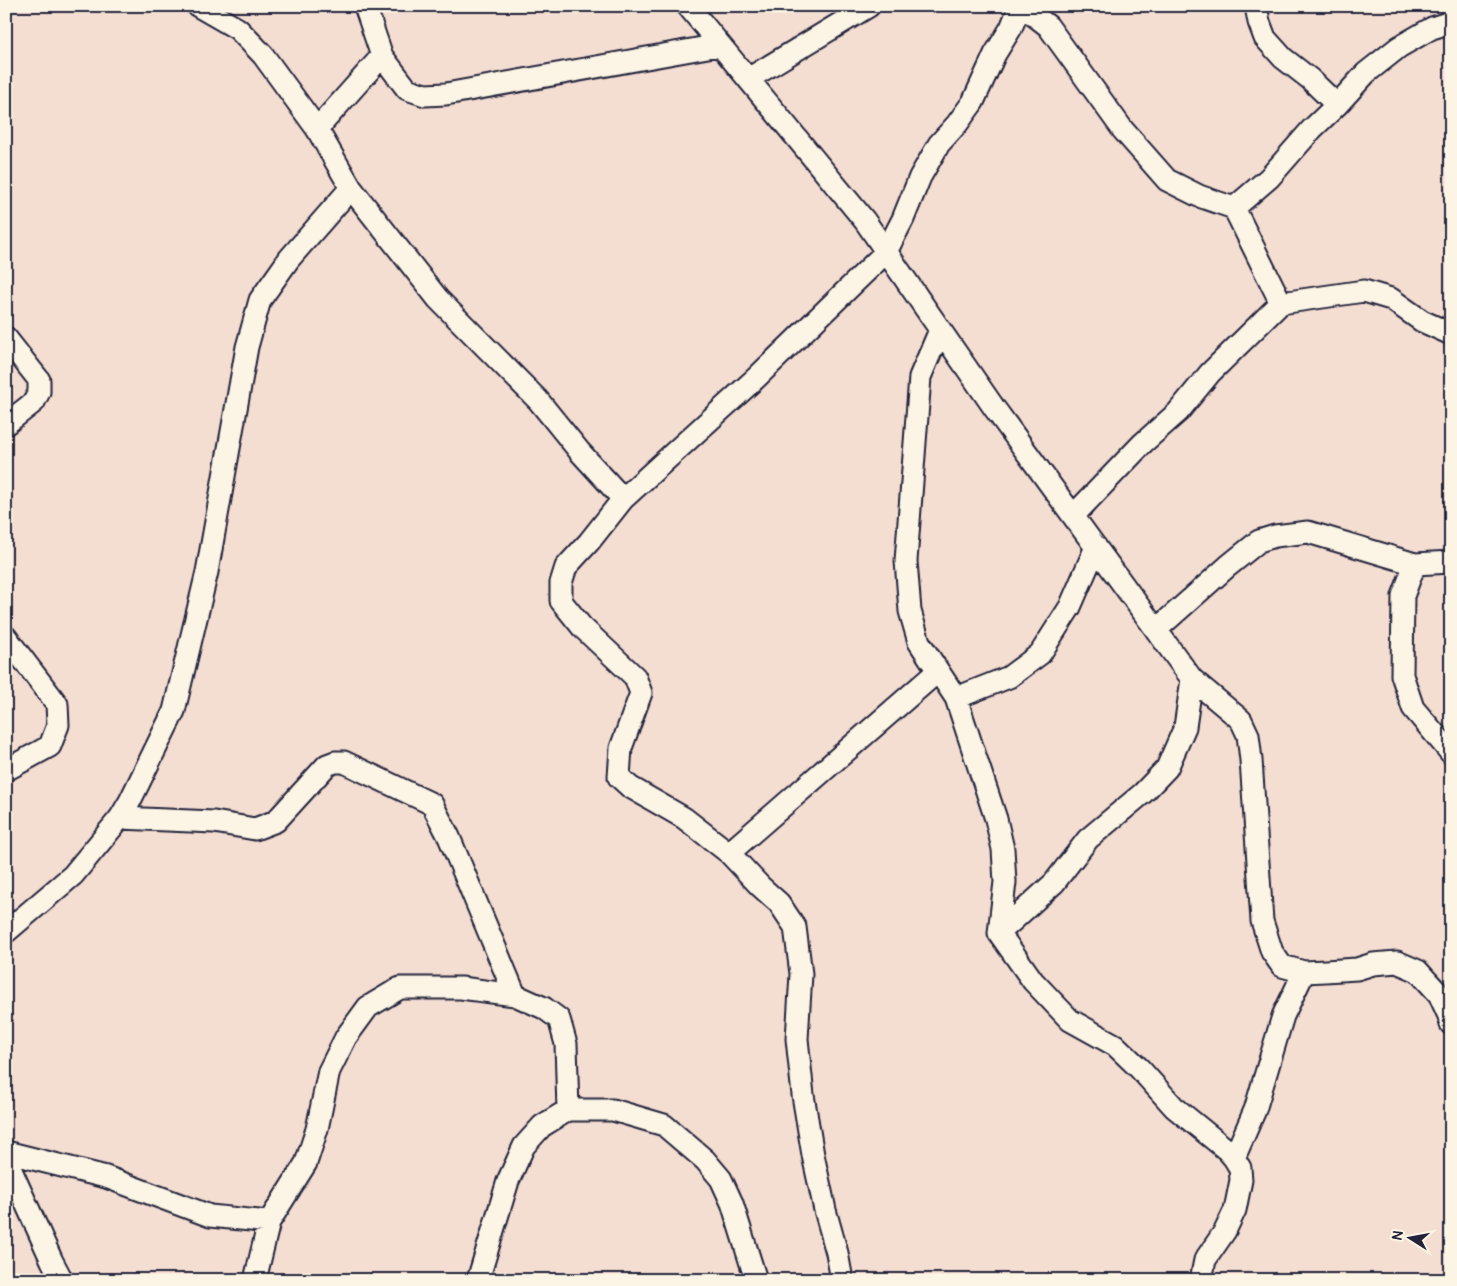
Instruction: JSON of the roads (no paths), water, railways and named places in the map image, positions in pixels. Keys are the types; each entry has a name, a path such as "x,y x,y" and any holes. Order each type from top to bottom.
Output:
{"street":[{"path":"198,6 238,28 263,54 317,130 351,188 438,298 538,400 580,452 623,499"},
{"path":"365,6 382,56 407,89 425,95 446,94 720,45"},
{"path":"748,79 869,6"},
{"path":"842,1280 812,1155 803,1095 797,1039 801,974 795,927 779,903 728,853 684,818 630,787 619,777 621,748 641,693 635,677 582,627 561,601 561,583 566,567 589,542 623,499 756,378 886,252 903,219 920,177 939,144 958,124 973,102 995,54 1011,28 1021,6 1048,26 1124,130 1167,180 1199,196 1234,208 1281,303"},
{"path":"1256,6 1265,38 1283,58 1310,79 1337,106"},
{"path":"689,7 865,222 995,409 1192,679 1241,720 1248,735 1262,921 1272,952 1282,966 1304,972 1357,969 1373,964 1398,962 1418,970 1445,990 1451,1024"},
{"path":"1234,208 1269,178 1312,129 1337,106 1366,73 1399,47 1432,28 1451,22"},
{"path":"317,130 382,56"},
{"path":"6,932 73,875 120,818 174,711 207,572 247,347 260,300 290,259 351,188"},
{"path":"1073,516 1142,443 1178,412 1210,373 1281,303 1364,291 1391,299 1422,322 1451,334"},
{"path":"940,330 920,377 906,561 910,611 919,642 956,698 996,820 1003,849 1005,882 999,934 1033,981 1070,1020 1115,1045 1174,1107 1234,1158 1240,1168 1241,1180 1235,1210 1225,1231 1206,1260 1201,1280"},
{"path":"6,338 39,380 39,392 34,402 6,424"},
{"path":"1156,630 1251,547 1259,541 1275,536 1308,532 1415,564 1451,562"},
{"path":"956,698 1009,677 1040,654 1070,607 1096,547"},
{"path":"1415,564 1403,596 1402,675 1413,708 1451,753"},
{"path":"6,637 57,704 58,725 50,746 6,770"},
{"path":"728,853 938,671"},
{"path":"999,934 1054,883 1088,839 1143,793 1167,768 1185,727 1192,679"},
{"path":"120,818 214,822 255,829 276,821 327,765 335,762 344,762 365,771 432,804 449,837 515,994"},
{"path":"1234,1158 1255,1110 1283,1016 1304,972"},
{"path":"254,1280 269,1222 306,1163 329,1071 346,1037 368,1007 400,988 461,988 515,994 544,1008 559,1019 566,1044 568,1110"},
{"path":"478,1280 508,1181 524,1146 542,1126 568,1110 613,1110 664,1125 705,1160 720,1180 732,1203 756,1280"},
{"path":"6,1152 106,1177 210,1216 269,1222"},
{"path":"6,1159 62,1280"}]}
